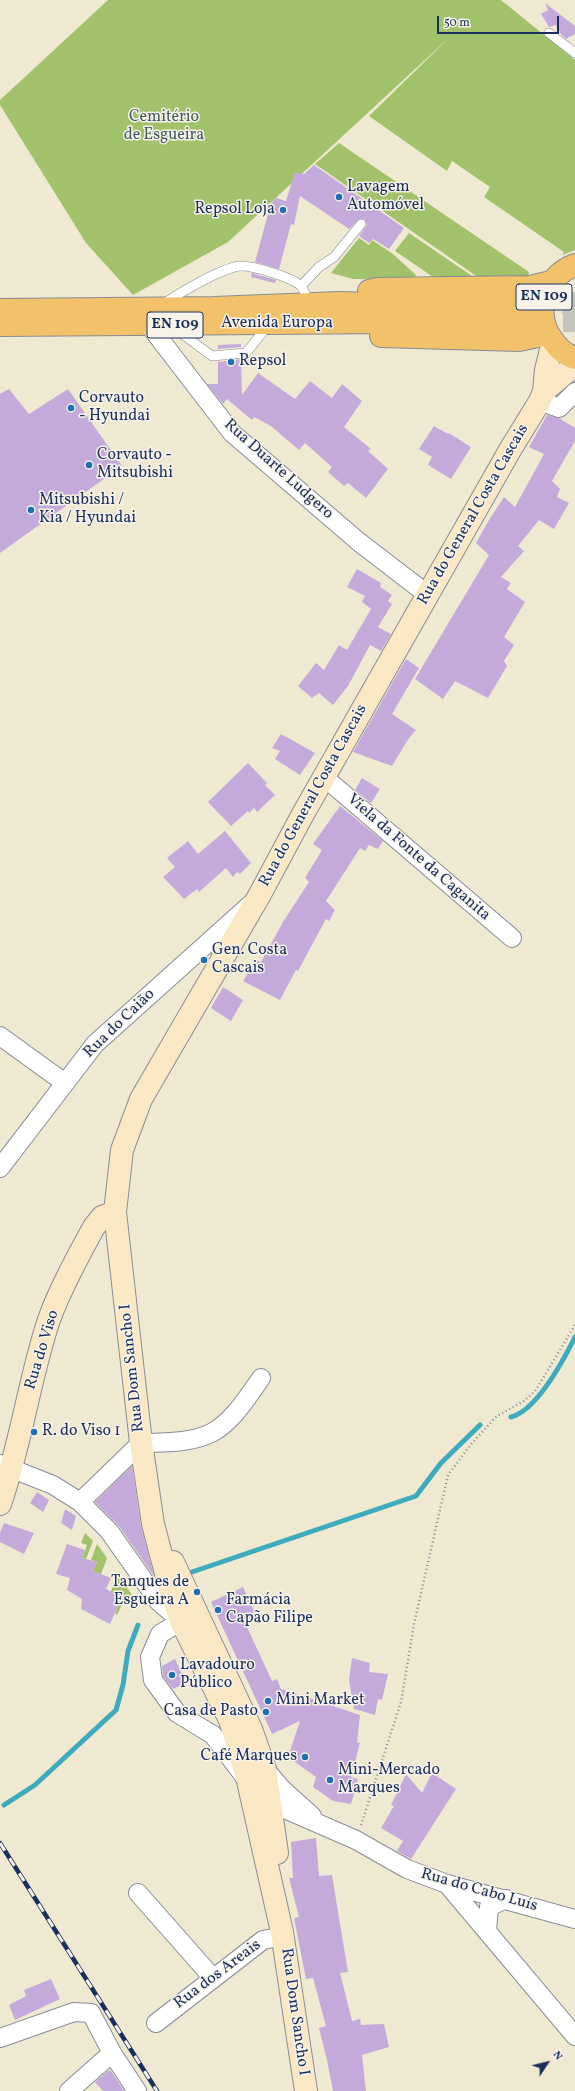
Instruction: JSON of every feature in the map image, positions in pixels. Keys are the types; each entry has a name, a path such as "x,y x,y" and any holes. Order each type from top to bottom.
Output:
{"main road":[{"name":"EN 109","path":"550,337 544,327 542,311 544,296 551,282 561,272 575,265"},
{"path":"340,302 376,289 530,287 551,282"},
{"name":"Avenida Europa","path":"0,310 157,320 349,324 376,321 530,312 340,302 306,295 157,320 0,325"},
{"path":"349,324 377,336 519,340 550,337 560,349 575,358"},
{"name":"Rua do General Costa Cascais","path":"115,1212 122,1150 141,1099 259,896 324,777 428,595 543,388 550,337"},
{"path":"519,340 532,348 542,361 543,388"},
{"name":"Rua do General Costa Cascais","path":"543,388 575,364"},
{"name":"Rua Dom Sancho I","path":"115,1212 141,1443 153,1524 169,1585 181,1621 230,1720 248,1781 265,1827 282,1882 283,1934 306,2091"},
{"name":"Rua do Viso","path":"0,1504 6,1467 41,1344 52,1313 94,1227 102,1218 115,1212"},
{"name":"Rua Dom Sancho I","path":"153,1524 183,1580 251,1729 265,1769 271,1803 265,1827"}],"street":[{"name":"Rua Duarte Ludgero","path":"157,320 232,433 359,542 428,595"},
{"path":"543,388 559,408 575,392"},
{"name":"Viela da Fonte da Caganita","path":"324,777 512,938"},
{"name":"Rua do Caião","path":"0,1168 95,1044 259,896"},
{"path":"0,1036 65,1083"},
{"path":"80,1502 141,1443 196,1440 214,1433 229,1421 242,1407 261,1378"},
{"path":"6,1467 53,1485 80,1502 109,1530 159,1602 181,1621 160,1634 150,1657 153,1680 177,1713 213,1736 248,1781"},
{"name":"Rua Dom Sancho I","path":"230,1720 253,1774 271,1803"},
{"name":"Rua do Cabo Luís","path":"265,1769 299,1810 321,1826 356,1840 407,1869 448,1884 575,1918"},
{"name":"Rua do Cabo Luís","path":"271,1803 299,1810"},
{"path":"265,1827 299,1810"},
{"path":"448,1884 575,2036"},
{"path":"138,1893 213,1978"},
{"path":"487,1931 489,1907 506,1899"},
{"name":"Rua dos Areais","path":"156,2023 262,1940 283,1934"},
{"path":"0,2038 74,2012 91,2013 112,2052 137,2091"},
{"path":"69,2091 112,2052"}],"lane":[{"path":"549,33 575,53"},
{"path":"270,323 246,353 212,356 157,320 208,278 240,266 283,275 306,295 319,267 334,257 361,224"}],"path":[{"path":"356,1840 399,1709 414,1624 448,1475 472,1443 497,1416 524,1401 536,1390 575,1325"}],"green space":[{"name":"Cemitério de Esgueira","path":"108,0 501,0 575,60 575,250 562,255 564,252 484,197 490,187 452,161 447,171 369,116 451,36 228,242 133,295 86,243 0,105 0,100"},
{"path":"339,143 529,272 527,279 482,280 315,164"},
{"path":"409,233 478,280 433,277 395,251"},
{"path":"359,238 369,245 372,240 393,254 416,275 413,280 353,279 331,273"},
{"path":"85,1533 93,1541 86,1559 82,1558 87,1545 81,1543"},
{"path":"97,1544 107,1558 101,1574 93,1571 97,1562 91,1560"},
{"path":"119,1576 132,1595 122,1604 117,1615 115,1613 122,1597 111,1592 115,1578"}],"building":[{"path":"545,3 575,26 575,34 566,39 556,25 549,27 541,14 548,10"},
{"path":"314,165 404,228 389,249 373,239 369,243 359,236 367,225 364,219 359,219 349,229 300,196 294,225 291,224 279,269 255,262 271,203 276,198 286,201 295,172 304,174"},
{"path":"252,273 276,280 275,283 251,277"},
{"path":"241,344 241,347 218,349 218,345"},
{"path":"241,359 242,395 258,373 295,399 310,381 332,398 342,384 362,401 344,427 371,449 368,451 388,469 366,498 348,483 344,486 328,472 332,467 305,443 299,450 271,426 254,417 252,420 227,399 223,404 207,384 218,384 218,362"},
{"name":"Mitsubishi / Kia / Hyundai","path":"9,389 29,414 68,389 122,466 0,553 0,394"},
{"path":"547,415 559,418 575,428 575,441 552,481 560,489 557,497 569,503 554,529 539,520 518,546 524,551 501,577 511,583 507,589 525,602 504,637 514,645 504,661 507,666 488,698 455,681 443,699 415,679 489,555 476,543 489,520 504,497 515,507 544,454 529,447"},
{"path":"434,426 448,434 449,433 471,447 451,479 428,465 432,457 419,449"},
{"path":"357,569 381,583 380,587 392,595 388,601 392,604 378,627 391,634 381,651 370,645 348,686 333,705 319,693 312,698 298,686 316,663 324,670 339,645 347,650 371,609 362,602 365,596 347,587"},
{"path":"406,659 419,668 392,714 416,730 409,738 392,766 353,752"},
{"path":"281,734 315,753 300,775 275,759 280,751 272,748"},
{"path":"248,763 267,783 265,785 275,795 257,812 254,808 249,813 248,811 231,826 208,802"},
{"path":"362,778 380,789 371,803 355,790"},
{"path":"340,806 383,841 378,849 369,845 365,851 360,848 326,901 335,910 329,921 326,919 298,971 296,970 280,1000 243,981 256,960 261,962 283,922 309,882 305,878 322,850 313,844"},
{"path":"225,831 251,863 240,874 237,872 233,877 226,868 199,892 197,889 184,899 163,877 175,867 167,858 188,841 198,854"},
{"path":"223,987 243,1000 231,1021 211,1008"},
{"path":"132,1466 141,1526 154,1576 118,1525 95,1502"},
{"path":"37,1492 49,1500 43,1512 30,1503"},
{"path":"65,1509 76,1516 72,1530 61,1523"},
{"path":"4,1523 34,1533 24,1554 0,1542 0,1533"},
{"path":"67,1544 85,1550 82,1558 97,1562 93,1571 111,1578 106,1589 122,1597 110,1624 81,1609 82,1599 67,1590 70,1578 56,1574"},
{"path":"243,1587 258,1619 246,1625 272,1681 277,1679 281,1689 360,1715 357,1742 360,1743 351,1777 358,1779 351,1804 333,1801 313,1787 316,1777 288,1757 300,1721 272,1734 211,1602"},
{"path":"352,1658 370,1663 369,1672 388,1674 382,1700 378,1699 375,1715 354,1709 349,1680"},
{"name":"Lavadouro Público","path":"175,1659 186,1683 173,1689 163,1676 162,1666"},
{"path":"432,1773 456,1789 411,1859 397,1851 403,1841 381,1828 394,1806 391,1805 406,1774 422,1793"},
{"path":"316,1838 319,1876 332,1875 348,1972 340,1973 352,2021 360,2019 361,2025 384,2024 389,2047 362,2055 366,2091 333,2091 319,2028 326,2026 313,1978 306,1979 294,1918 299,1917 289,1878 293,1878 291,1842"},
{"path":"51,1979 60,1999 15,2020 9,2005 26,1996 24,1990"},
{"path":"109,2070 124,2091 103,2091 95,2082"}],"waterway":[{"path":"511,1417 521,1413 540,1395 564,1359 575,1337"},
{"path":"192,1572 416,1496 441,1463 480,1425"},
{"path":"4,1805 35,1785 116,1710 123,1685 128,1651 138,1625"}],"tunnel":[{"path":"529,303 575,303"},
{"path":"530,321 575,321"}],"railway":[{"path":"0,1843 157,2091"}],"place":[{"name":"Lavagem Automóvel","path":"339,197"},
{"name":"Repsol Loja","path":"283,210"},
{"name":"Repsol","path":"231,362"},
{"name":"Corvauto - Hyundai","path":"71,408"},
{"name":"Corvauto - Mitsubishi","path":"89,465"},
{"name":"Mitsubishi / Kia / Hyundai","path":"31,510"},
{"name":"Gen. Costa Cascais","path":"204,960"},
{"name":"R. do Viso 1","path":"34,1432"},
{"name":"Tanques de Esgueira A","path":"197,1592"},
{"name":"Farmácia Capão Filipe","path":"218,1610"},
{"name":"Lavadouro Público","path":"172,1675"},
{"name":"Mini Market","path":"268,1701"},
{"name":"Casa de Pasto","path":"266,1712"},
{"name":"Café Marques","path":"305,1757"},
{"name":"Mini-Mercado Marques","path":"330,1780"}]}
